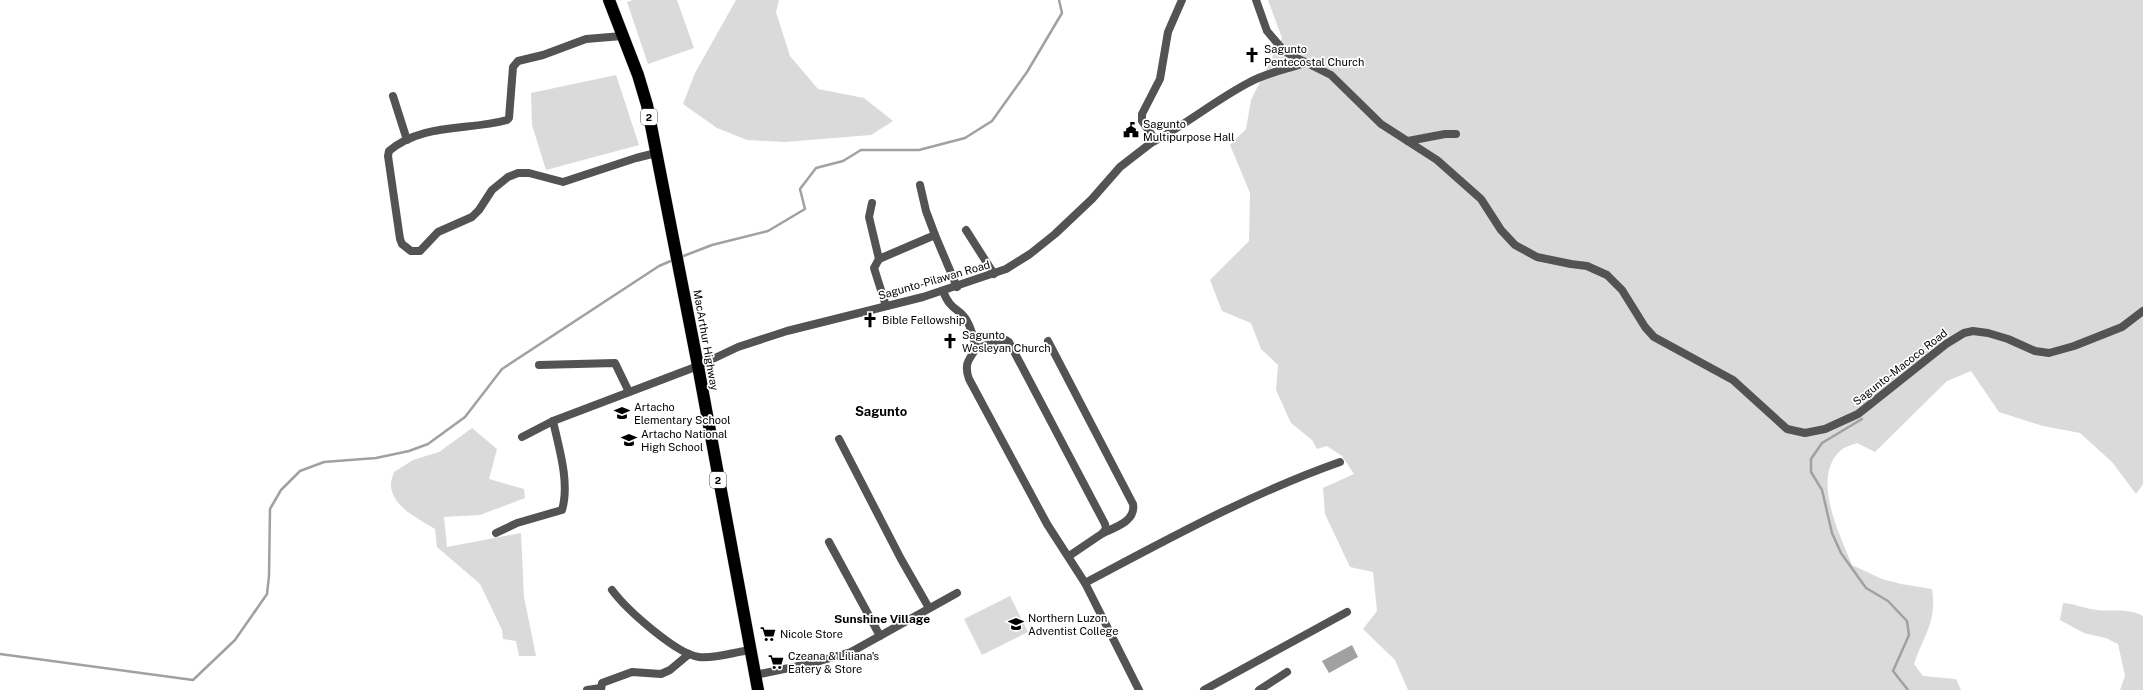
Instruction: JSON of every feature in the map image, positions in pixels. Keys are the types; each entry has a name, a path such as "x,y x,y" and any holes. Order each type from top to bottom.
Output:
{"highway":[{"name":"MacArthur Highway","path":"609,0 638,75 647,105 680,270 758,690"}],"street":[{"path":"1151,143 1152,135 1142,121 1142,114 1160,79 1168,32 1182,0"},
{"name":"Sagunto-Macoco Road","path":"1256,0 1269,35 1285,52 1304,63 1331,75 1368,112 1437,160 1481,199 1501,230 1515,245 1536,257 1597,268 1607,275 1622,290 1645,327 1654,337 1733,380 1780,424 1797,433 1820,431 1858,414 1946,344 1968,331 1996,335 2034,351 2049,353 2074,346 2122,327 2143,311"},
{"path":"622,36 586,39 543,55 518,61 513,67 509,118 507,120 427,132 407,140 389,151 388,156 400,239 407,249 415,252 424,248 438,232 472,217 479,210 492,190 508,177 518,173 529,173 563,182 656,153"},
{"name":"Sagunto-Pilawan Road","path":"522,437 553,421 698,366 738,347 787,331 943,291 994,274 1018,262 1039,247 1092,199 1120,168 1151,143 1174,131 1214,103 1251,81 1304,63"},
{"path":"393,96 407,140"},
{"path":"1408,141 1445,134 1456,134"},
{"path":"920,185 926,211 957,287"},
{"path":"872,203 869,217 879,259"},
{"path":"966,230 994,274"},
{"path":"886,306 874,268 879,259 935,235"},
{"path":"943,291 948,303 967,320 973,333 976,349"},
{"path":"1104,533 1106,529 1105,524 1009,342 1006,340 1000,340 976,349 967,362 966,370 969,379 1047,524 1085,583 1140,690"},
{"path":"1048,341 1133,504 1131,516 1127,521 1104,533 1069,556"},
{"path":"539,365 615,363 629,392"},
{"path":"496,533 517,523 562,510 565,501 563,468 553,421"},
{"path":"839,439 901,559 929,608"},
{"path":"1085,583 1259,495 1312,472 1340,462"},
{"path":"829,542 880,636"},
{"path":"612,590 627,609 642,622 689,654 705,657 750,650"},
{"path":"755,675 844,655 957,593"},
{"path":"1204,690 1347,612"},
{"path":"587,690 601,689 602,683 632,672 652,674 666,672 689,654"},
{"path":"1259,690 1287,672"}],"shaded area":[{"path":"633,0 677,0 694,48 648,64 627,2"},
{"path":"736,0 779,0 776,12 790,56 818,89 864,98 893,121 871,135 785,142 747,140 717,128 683,104 695,73"},
{"path":"1268,0 2143,0 2143,484 2136,494 2112,462 2080,433 2043,426 1999,412 1971,371 1947,381 1875,452 1857,443 1840,451 1832,462 1828,476 1828,491 1835,523 1852,565 1882,579 1932,589 1933,611 1931,620 1914,664 1923,676 1956,679 1961,690 1408,690 1395,660 1363,629 1377,611 1373,572 1350,567 1325,514 1323,488 1354,474 1342,456 1327,446 1317,449 1312,440 1291,423 1276,390 1278,365 1261,349 1251,323 1222,311 1210,280 1249,241 1250,193 1230,145 1246,129 1251,100 1282,38"},
{"path":"616,75 639,145 546,170 532,125 531,93"},
{"path":"472,428 497,449 489,479 524,489 525,498 480,515 444,517 447,547 521,533 524,597 536,656 519,656 516,641 503,639 502,630 480,584 437,547 435,529 402,507 393,494 391,487 394,472 413,460 439,452"},
{"path":"1010,596 1028,632 982,655 964,619"},
{"path":"2063,603 2097,610 2137,613 2143,616 2143,690 2120,690 2125,676 2118,644 2106,638 2084,633 2060,620"},
{"path":"1352,645 1358,657 1329,673 1322,661"}],"waterway":[{"path":"681,257 712,245 768,231 805,209 800,189 816,168 843,161 861,150 919,150 965,138 992,121 1027,72 1062,13 1059,0"},
{"path":"0,654 193,680 235,640 267,594 269,576 270,509 281,490 300,471 324,462 376,458 409,451 428,444 465,417 502,369 659,266 673,260"},
{"path":"1862,419 1822,443 1811,459 1811,472 1822,490 1832,533 1841,553 1866,588 1888,601 1907,621 1909,635 1893,671 1908,690"}],"place":[{"name":"Sagunto Pentecostal Church","path":"1252,55"},
{"name":"Sagunto Multipurpose Hall","path":"1131,130"},
{"name":"Bible Fellowship","path":"870,320"},
{"name":"Sagunto Wesleyan Church","path":"950,341"},
{"name":"Artacho Elementary School","path":"622,413"},
{"name":"Artacho National High School","path":"629,440"},
{"name":"Northern Luzon Adventist College","path":"1016,624"},
{"name":"Nicole Store","path":"768,634"},
{"name":"Czeana & Liliana's Eatery & Store","path":"776,662"}],"district":[{"name":"Sagunto","path":"881,411"},
{"name":"Sunshine Village","path":"882,619"}]}
